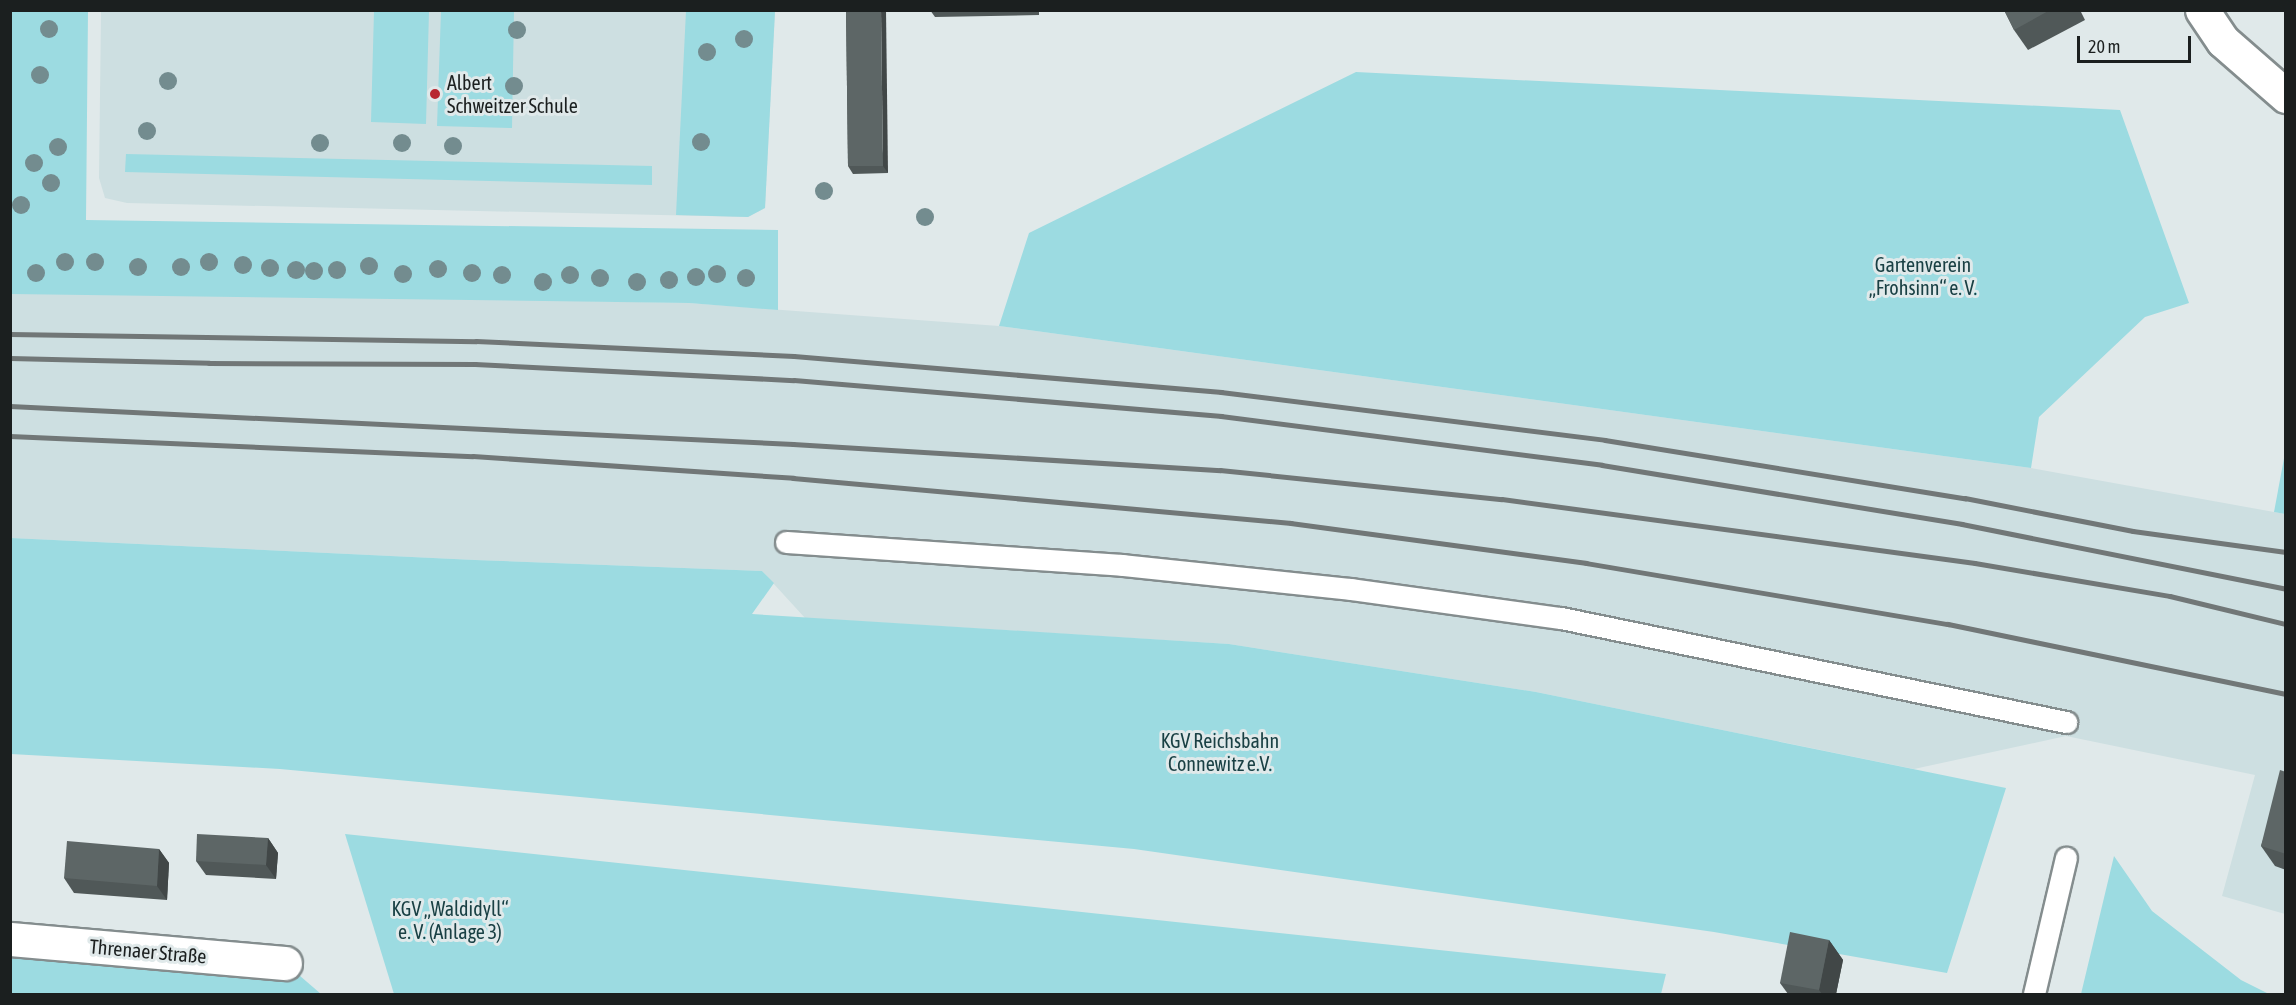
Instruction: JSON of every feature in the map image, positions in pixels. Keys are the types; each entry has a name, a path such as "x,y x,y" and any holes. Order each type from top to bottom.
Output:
{"street":[{"path":"2202,10 2223,40 2286,96"},
{"name":"Threnaer Straße","path":"10,939 285,963"}],"lane":[{"path":"786,542 1122,565 1351,589 1561,618 2066,723"},
{"path":"2034,994 2066,858"}],"shaded area":[{"name":"Albert Schweitzer Schule","path":"101,11 775,11 765,208 748,217 127,203 105,198 99,178"},
{"path":"11,290 689,303 999,326 2031,468 2285,514 2285,914 2222,896 2255,775 2066,736 1914,769 1536,692 1229,644 805,618 762,571 11,538"}],"green space":[{"path":"11,10 88,11 86,220 778,230 778,310 689,303 11,294"},
{"path":"374,11 429,11 426,124 371,122"},
{"path":"441,11 514,11 512,128 437,126"},
{"path":"686,11 775,11 765,208 748,217 676,215"},
{"name":"Gartenverein „Frohsinn“ e. V.","path":"1356,72 2120,110 2189,303 2145,317 2039,417 2031,468 999,326 1029,233"},
{"path":"126,154 652,166 652,185 125,172"},
{"path":"2286,453 2285,514 2274,512"},
{"name":"KGV Reichsbahn Connewitz e.V.","path":"11,538 762,571 774,583 752,614 1229,644 1536,692 2006,788 1947,973 1714,932 1134,849 280,769 11,754"},
{"name":"KGV „Waldidyll“ e. V. (Anlage 3)","path":"345,834 1666,974 1661,994 394,994"},
{"path":"2114,856 2152,911 2241,980 2269,994 2081,994"},
{"path":"10,939 285,963 321,994 11,994"}],"building":[{"path":"846,10 881,10 883,166 848,166"},
{"path":"2004,10 2050,10 2014,30"},
{"path":"2280,770 2286,772 2286,854 2261,846"},
{"path":"197,834 268,838 266,865 196,861"},
{"path":"67,841 159,849 157,886 64,878"},
{"path":"1790,932 1829,940 1819,990 1780,983"}],"railway":[{"path":"10,334 476,341 794,356 1221,392 1605,440 1965,498 2133,531 2286,552"},
{"path":"10,358 209,363 475,364 794,380 1221,416 1602,465 1962,524 2286,589"},
{"path":"10,406 793,444 1220,470 1502,499 1975,563 2170,596 2286,624"},
{"path":"10,436 473,456 793,478 1291,523 1586,563 1948,624 2286,694"}],"place":[{"name":"Albert Schweitzer Schule","path":"435,94"}]}
